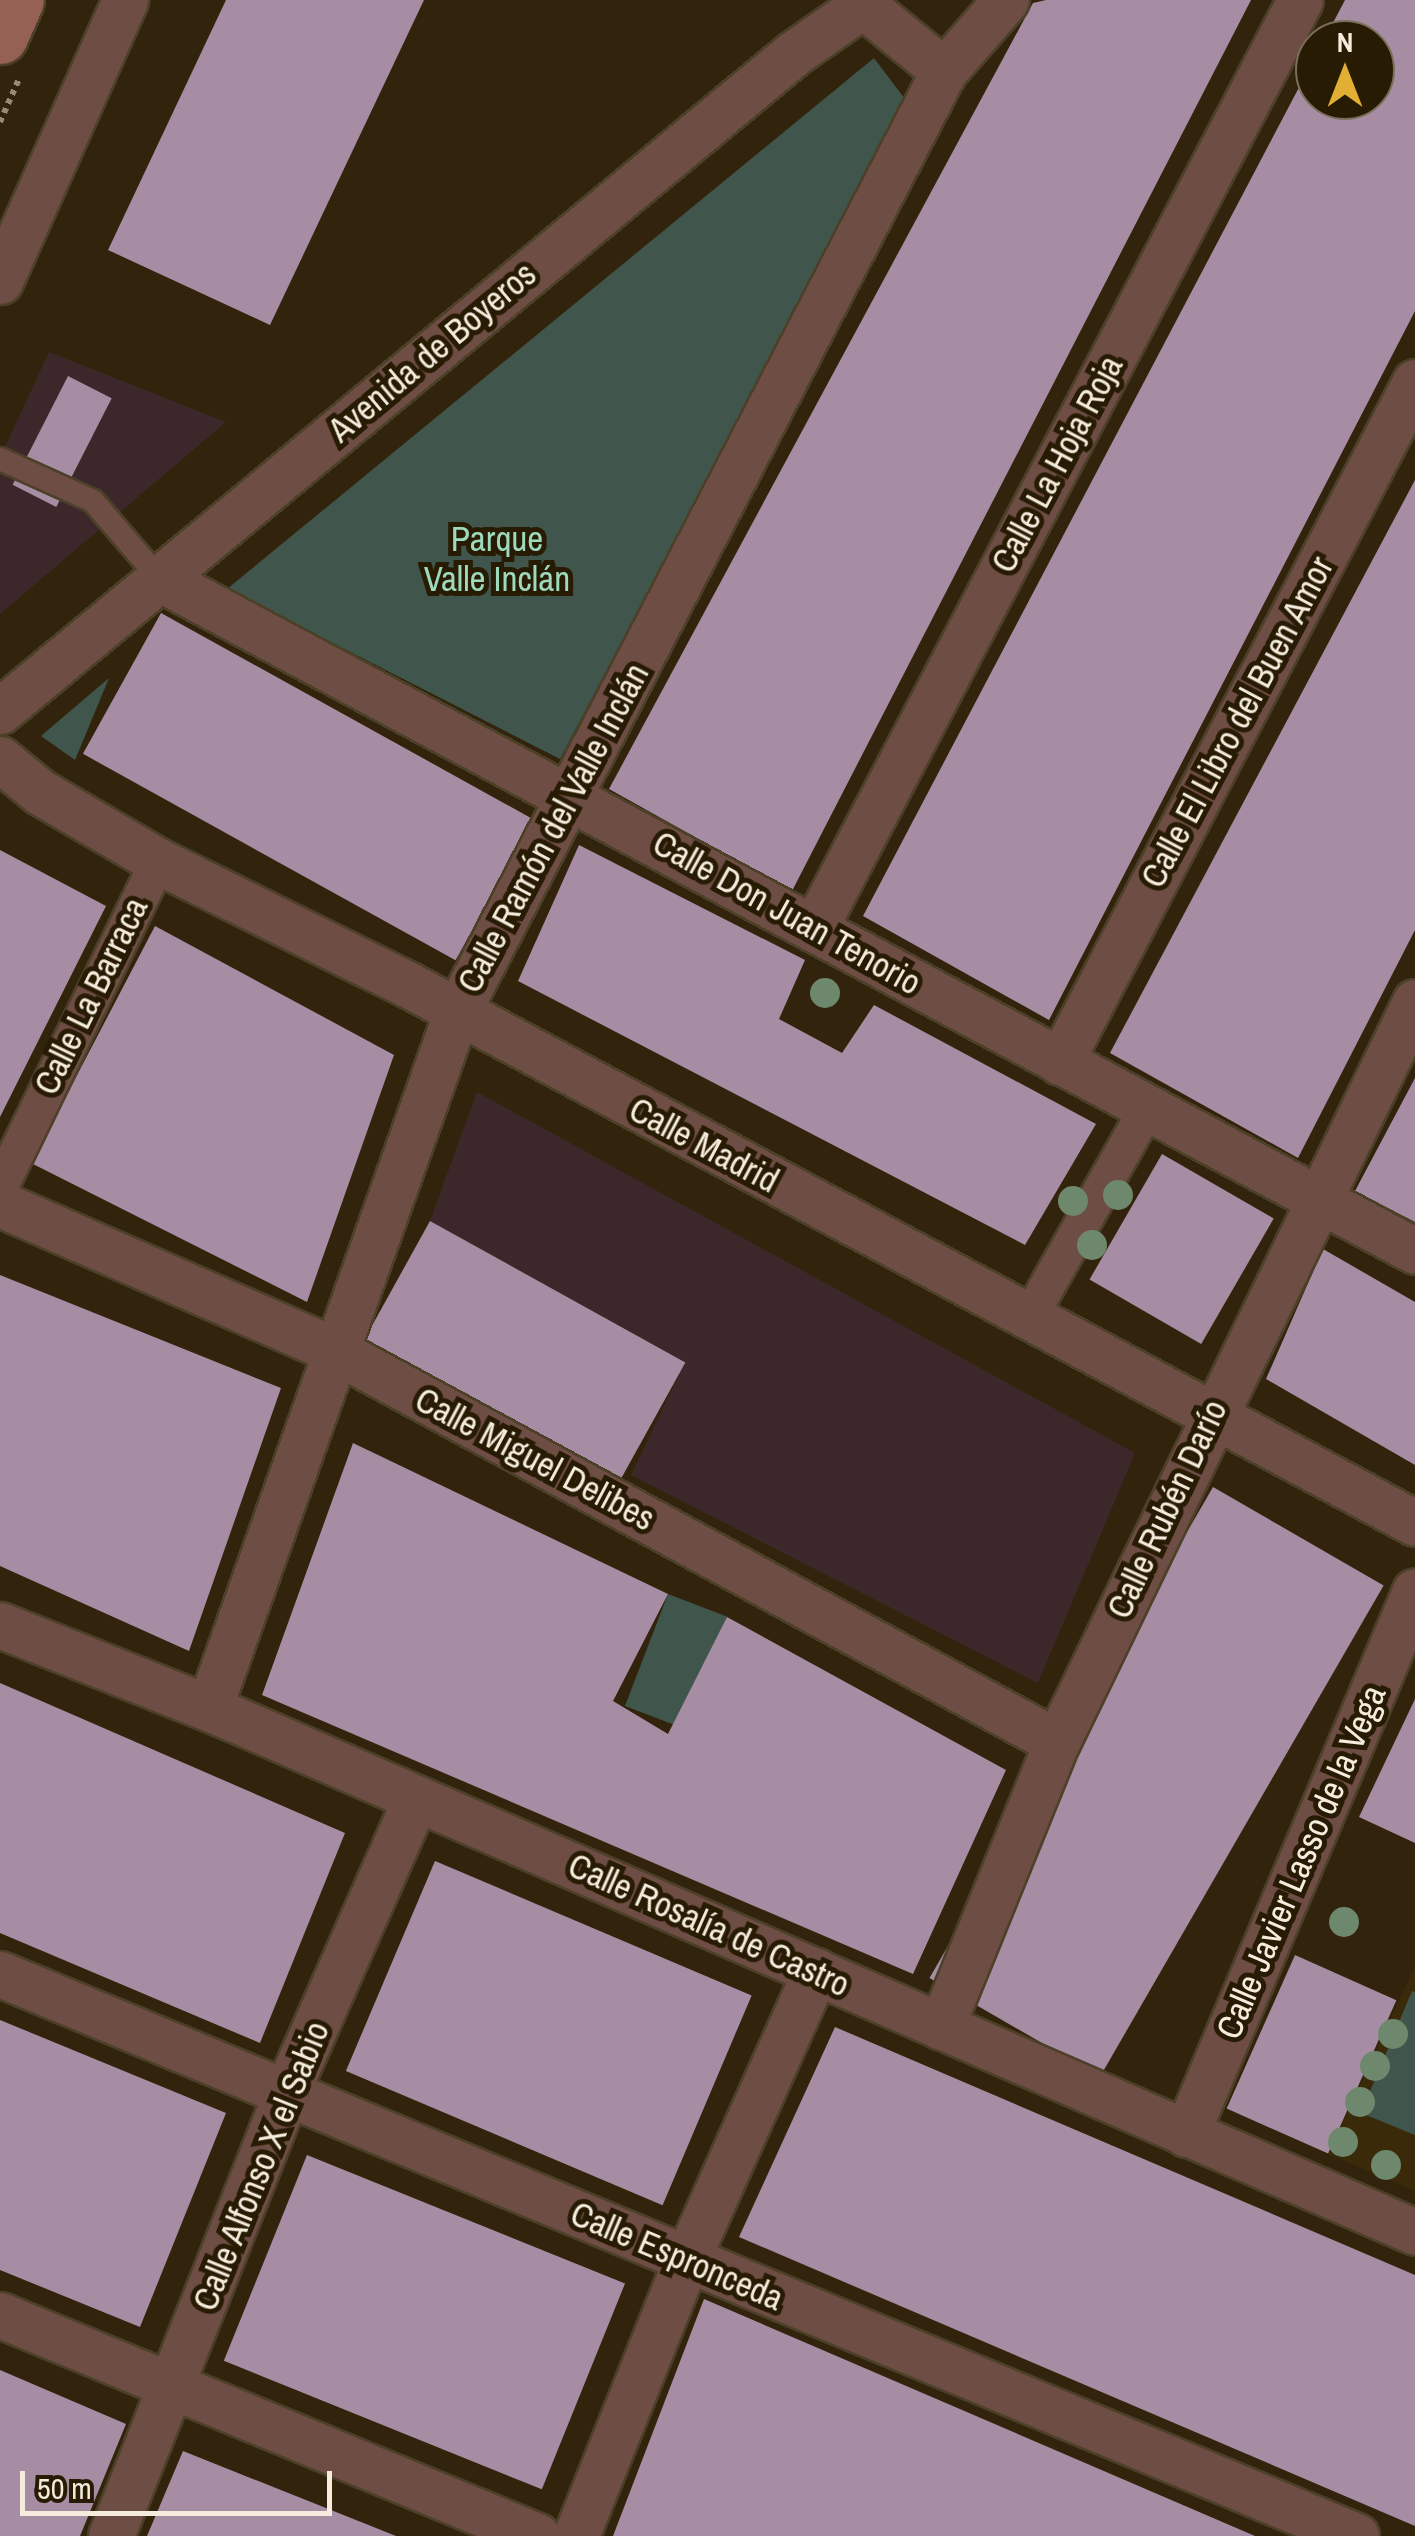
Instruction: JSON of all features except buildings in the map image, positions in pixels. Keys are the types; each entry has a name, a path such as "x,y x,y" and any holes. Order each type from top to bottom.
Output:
{"main road":[{"path":"0,36 16,0"}],"street":[{"path":"0,281 126,0"},
{"name":"Calle Ramón del Valle Inclán","path":"208,1708 456,1014 944,71 1006,0"},
{"name":"Calle La Hoja Roja","path":"814,929 1300,0"},
{"path":"866,2 944,71"},
{"name":"Avenida de Boyeros","path":"0,711 793,54 866,2"},
{"name":"Calle El Libro del Buen Amor","path":"1060,1062 1415,382"},
{"name":"Calle Don Juan Tenorio","path":"159,578 572,795 1415,1251"},
{"name":"Calle Madrid","path":"0,759 40,792 158,862 456,1014 1415,1523"},
{"name":"Calle La Barraca","path":"0,1186 158,862"},
{"name":"Calle Rubén Darío","path":"941,2027 1057,1742 1210,1417 1415,1002"},
{"path":"1029,1317 1147,1108"},
{"name":"Calle Miguel Delibes","path":"0,1204 334,1350 1057,1742"},
{"name":"Calle Javier Lasso de la Vega","path":"1186,2134 1415,1591"},
{"name":"Calle Rosalía de Castro","path":"0,1625 208,1708 1415,2232"},
{"name":"Calle Alfonso X el Sabio","path":"110,2536 173,2388 286,2093 416,1798"},
{"path":"576,2536 686,2261 816,1971"},
{"name":"Calle Espronceda","path":"0,1974 1356,2536"},
{"path":"0,2316 537,2536"}],"lane":[{"path":"0,459 93,500 159,578"}],"shaded area":[{"path":"49,352 226,422 0,614 0,458"},
{"path":"477,1092 1135,1453 1038,1683 631,1475 685,1362 430,1221"},
{"path":"1415,1966 1415,2191 1328,2154"}],"green space":[{"name":"Parque Valle Inclán","path":"874,58 905,99 560,759 227,589"},
{"path":"109,678 75,760 41,736"},
{"path":"668,1594 727,1617 684,1729 625,1706"},
{"path":"1412,1991 1415,1992 1415,2135 1361,2113"}]}
